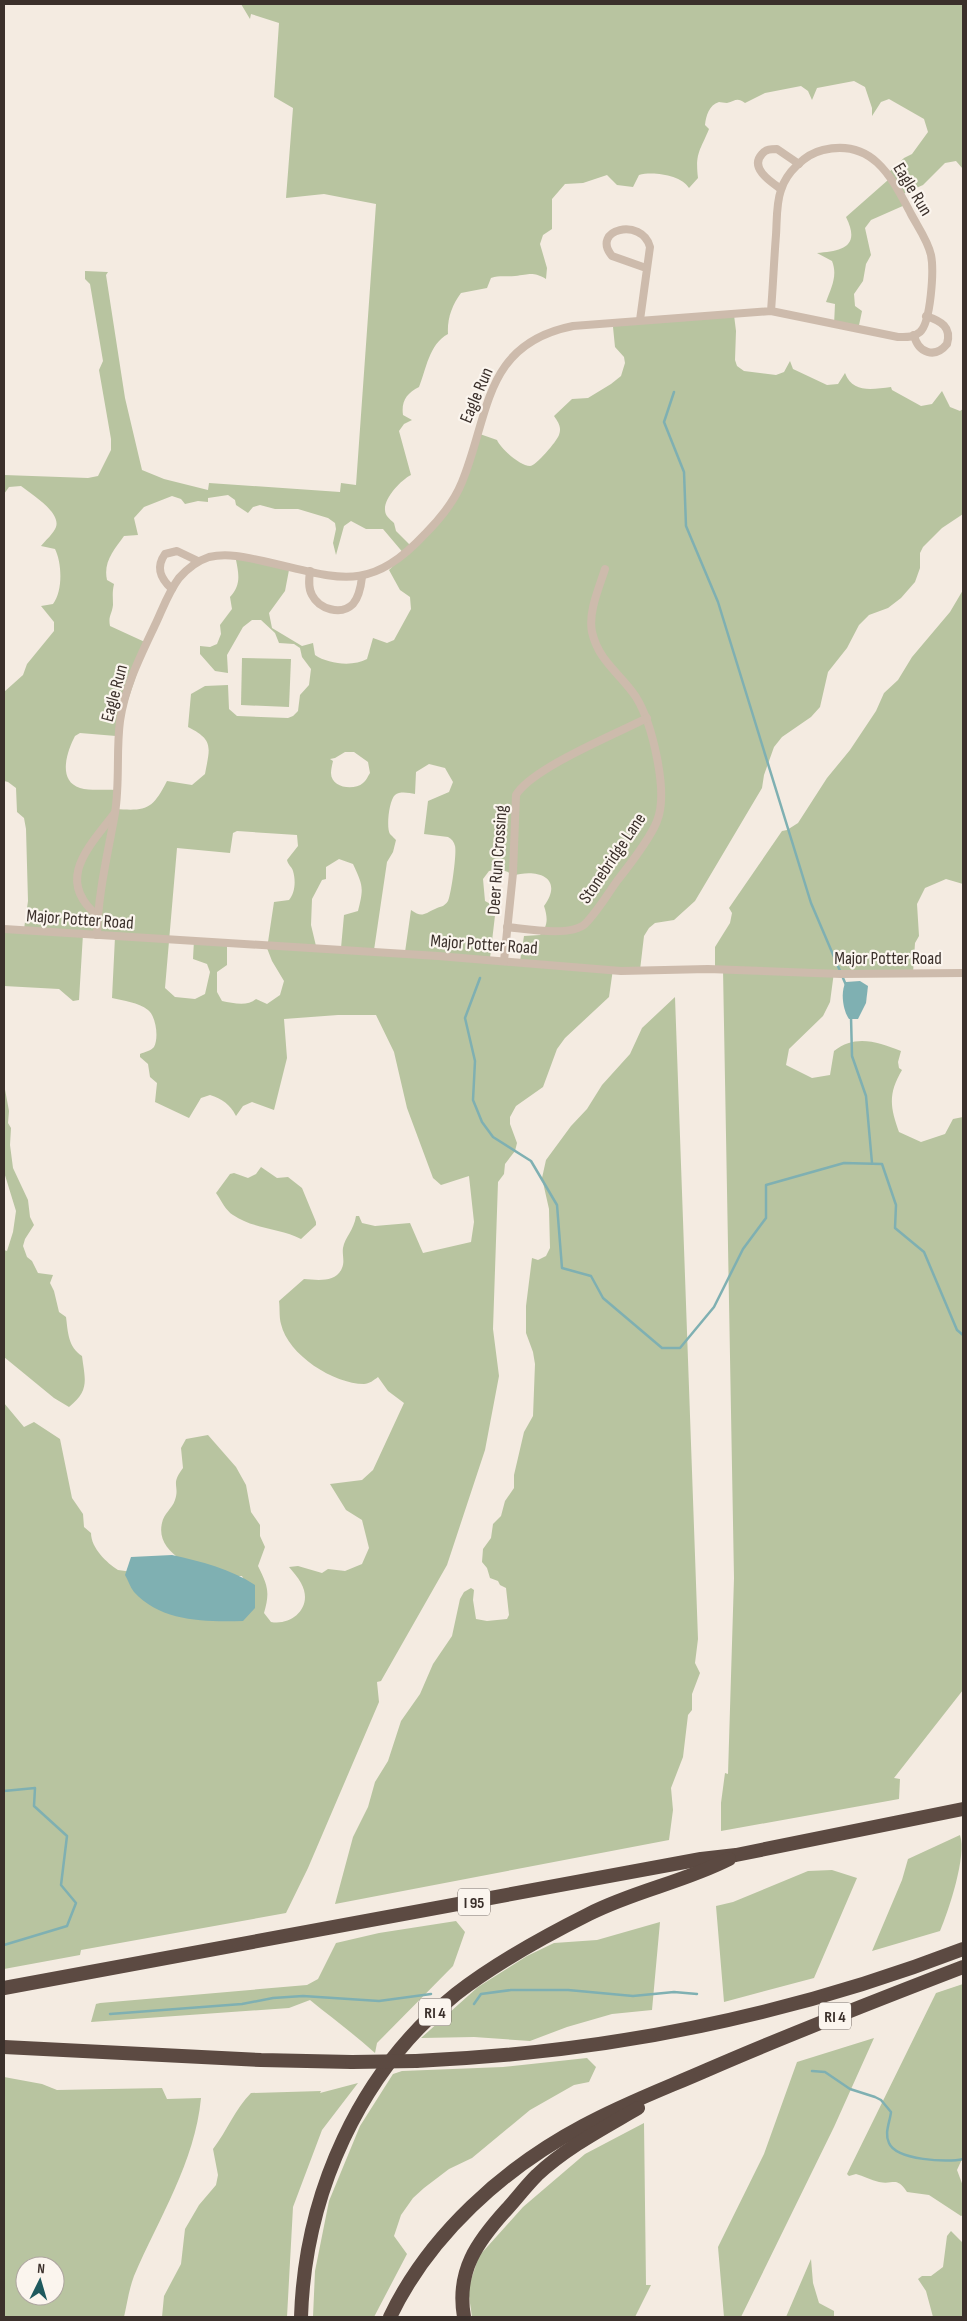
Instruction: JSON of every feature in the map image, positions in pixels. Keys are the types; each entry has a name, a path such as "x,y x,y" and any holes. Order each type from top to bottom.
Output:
{"highway":[{"name":"I 95","path":"4,1988 701,1859 736,1855 963,1809"},
{"name":"RI 4","path":"301,2317 304,2277 313,2226 334,2160 373,2084 416,2031 469,1984 543,1938 588,1914 630,1896 706,1871 736,1855"},
{"path":"4,2047 278,2061 416,2061 482,2057 583,2046 716,2023 848,1989 963,1949"},
{"name":"RI 4","path":"390,2317 418,2270 444,2237 473,2206 511,2173 552,2143 596,2119 709,2069 824,2020 963,1967"},
{"path":"464,2317 461,2294 465,2273 474,2250 537,2176 588,2137 709,2069"}],"street":[{"name":"Eagle Run","path":"97,935 98,916 115,813 120,728 126,694 135,667 172,589 183,574 198,561 215,556 234,555 339,576 362,577 386,569 397,562 426,534 448,508 463,480 490,394 504,366 526,344 555,330 640,320 771,311 888,335 909,337 914,335 924,328 933,273 931,253 885,168 866,154 841,148 815,152 799,164 781,189 777,212 771,311"},
{"path":"781,189 762,173 758,164 761,154 766,150 777,149 799,164"},
{"path":"640,320 650,247 645,237 625,228 620,228 611,233 608,238 607,248 612,256 646,268"},
{"path":"914,335 917,345 926,352 938,352 947,344 949,338 946,327 938,320 926,316"},
{"path":"172,589 163,580 160,572 160,562 165,554 177,551 198,561"},
{"name":"Stonebridge Lane","path":"507,928 565,932 584,925 628,868 657,822 661,799 655,745 646,718 635,696 600,655 592,630 594,604 605,569"},
{"path":"310,571 310,587 316,601 321,606 336,610 353,604 359,593 362,577"},
{"name":"Deer Run Crossing","path":"504,961 512,873 516,795 521,787 560,761 646,718"},
{"path":"98,916 81,898 77,875 81,859 90,844 115,813"},
{"name":"Major Potter Road","path":"4,929 504,961 621,971 708,969 847,974 963,973"}],"green space":[{"path":"241,4 963,4 963,169 956,161 945,163 923,185 903,194 905,205 871,220 865,228 871,255 866,264 863,281 854,294 855,306 862,311 858,330 834,325 835,304 826,302 833,282 834,266 832,261 817,253 841,249 850,241 850,227 846,217 888,180 887,174 904,158 912,154 928,132 924,119 889,99 881,102 872,116 872,108 865,87 854,81 817,88 812,100 808,91 801,86 765,93 745,103 738,100 716,103 710,108 707,115 705,125 709,129 698,157 698,178 689,188 680,180 659,174 639,175 633,187 617,185 607,175 583,183 565,184 552,199 552,229 543,235 540,244 547,268 546,279 534,274 497,277 491,278 487,288 461,293 451,312 448,334 436,344 419,387 408,395 404,402 403,415 412,420 404,424 399,431 411,475 394,490 387,500 385,512 394,523 396,531 412,547 451,503 477,433 497,440 507,452 521,463 530,466 537,462 559,435 560,427 554,416 572,399 588,398 621,376 625,363 624,357 615,347 613,327 615,325 734,315 736,331 735,360 737,366 744,371 776,375 784,372 790,361 793,369 827,385 838,384 845,373 849,380 858,387 871,389 891,387 892,390 921,406 932,404 942,391 950,407 960,411 963,409 963,514 942,528 923,547 920,553 920,568 915,582 901,598 888,608 869,615 859,625 847,648 828,672 820,707 811,717 782,737 774,747 764,775 762,788 695,901 674,920 655,923 649,928 644,936 640,970 613,969 609,997 565,1038 557,1049 543,1087 516,1106 510,1117 510,1124 517,1143 515,1151 505,1164 504,1174 498,1182 493,1329 499,1376 485,1450 447,1565 381,1681 377,1682 379,1702 308,1868 286,1913 81,1950 80,1955 4,1969 4,1403 24,1427 34,1422 60,1439 72,1498 83,1514 84,1527 91,1533 100,1555 114,1567 118,1570 248,1588 242,1576 218,1575 187,1563 170,1550 164,1542 161,1533 163,1520 175,1500 177,1478 183,1468 181,1448 186,1439 208,1435 236,1467 246,1485 251,1512 260,1525 260,1536 265,1547 258,1566 266,1584 267,1600 264,1613 271,1622 287,1621 299,1613 305,1599 301,1583 289,1567 298,1566 322,1573 328,1569 345,1571 362,1564 369,1548 362,1520 346,1510 330,1484 362,1480 373,1470 404,1403 388,1391 378,1377 366,1384 352,1383 326,1373 302,1357 285,1335 280,1321 279,1301 304,1279 326,1280 339,1273 343,1266 344,1244 356,1216 359,1216 362,1223 375,1226 410,1223 423,1253 471,1242 474,1222 469,1176 441,1185 433,1178 407,1108 394,1052 376,1015 338,1015 284,1019 287,1058 274,1110 252,1102 243,1106 236,1116 225,1103 210,1095 201,1098 189,1118 155,1102 157,1083 150,1077 148,1064 140,1057 140,1054 151,1050 156,1043 156,1027 151,1013 140,1005 112,998 115,937 83,934 79,1000 73,1001 59,989 4,986 4,928 24,929 28,901 24,818 17,812 16,788 4,781 4,692 23,675 27,664 54,631 54,622 41,606 53,604 59,592 60,569 55,549 41,546 56,527 54,515 44,504 21,486 9,487 4,494 4,475 88,478 98,476 111,450 111,439 99,370 103,361 90,284 85,279 85,271 108,272 106,275 125,398 142,470 164,479 208,490 209,483 340,492 341,483 356,485 376,204 324,194 286,198 293,108 274,97 279,23 251,14 250,19","holes":["228,495 235,500 236,505 248,513 253,507 260,505 275,509 298,509 328,518 335,523 336,529 333,543 336,555 344,526 351,521 366,529 383,529 405,555 389,570 400,590 410,597 411,609 394,640 387,643 373,638 367,659 348,664 327,661 315,655 313,643 302,646 272,628 269,613 285,591 289,570 247,560 236,560 238,584 230,597 232,609 220,625 221,634 217,644 210,647 200,646 200,654 215,671 228,673 227,655 243,627 252,620 261,620 275,633 279,643 294,644 300,648 302,657 311,669 309,685 300,695 298,711 288,718 237,716 229,709 228,685 205,686 191,694 188,727 202,736 208,745 209,751 205,774 192,785 167,781 157,798 142,809 115,809 116,790 80,788 68,779 66,772 67,757 75,736 80,733 116,736 147,643 110,626 109,620 113,605 114,584 107,580 108,562 113,551 124,536 138,535 134,518 144,507 172,496 181,499 185,504 198,501 208,502 208,498","345,752 354,752 368,762 370,773 365,781 359,785 344,787 332,778 333,761 330,759","429,764 445,768 453,782 449,792 428,801 424,834 448,837 454,843 454,865 448,901 444,905 421,915 411,910 405,952 374,950 387,862 393,852 396,840 389,831 388,820 391,802 395,795 399,793 415,794 416,772","237,831 297,835 298,846 287,860 294,875 294,890 289,900 274,902 268,942 265,943 272,961 284,981 280,995 267,1004 256,999 244,1004 222,1001 217,992 217,972 227,965 227,942 194,940 193,959 207,964 210,972 205,994 195,999 175,997 165,988 177,848 230,853 233,833","339,859 353,864 362,887 358,911 344,915 341,948 316,946 311,925 312,899 322,880 326,879 326,867","499,869 508,872 512,876 530,873 538,874 545,877 549,882 551,888 550,896 544,906 547,918 546,925 540,935 524,936 520,961 490,958 496,907 485,901 483,879 489,871"]},
{"path":"963,590 963,884 946,879 925,888 917,904 919,936 915,943 913,973 834,972 830,1002 823,1016 789,1049 786,1065 812,1078 830,1075 834,1051 842,1046 859,1041 884,1045 901,1051 898,1062 899,1068 902,1070 894,1086 892,1101 892,1108 899,1132 921,1142 945,1134 953,1119 963,1117 963,1690 894,1778 900,1779 899,1799 721,1831 721,1803 725,1773 728,1774 734,1578 723,969 715,967 715,947 730,923 732,913 729,908 782,831 798,823 827,778 850,750 876,711 884,693 898,680 912,657 950,612"},
{"path":"242,658 291,659 289,707 241,705"},
{"path":"675,997 698,1639 695,1663 700,1673 692,1694 692,1710 688,1715 683,1757 671,1788 673,1810 669,1840 335,1904 353,1837 368,1807 375,1782 388,1761 401,1721 420,1694 433,1664 452,1636 460,1599 464,1592 471,1588 474,1590 473,1600 476,1619 487,1621 507,1619 509,1615 506,1588 500,1585 498,1581 490,1578 487,1568 482,1562 483,1549 491,1538 493,1524 501,1516 505,1501 514,1488 514,1475 524,1432 533,1416 535,1364 526,1333 526,1306 532,1258 538,1260 546,1256 550,1248 549,1209 542,1178 546,1160 571,1126 587,1109 602,1085 630,1054 642,1028"},
{"path":"4,1084 9,1111 8,1123 11,1128 10,1145 13,1168 28,1200 30,1217 34,1225 23,1246 27,1257 32,1261 38,1273 53,1275 50,1283 59,1312 66,1317 71,1344 82,1356 85,1384 76,1401 69,1407 54,1398 4,1357 4,1250 7,1251 13,1232 16,1211 4,1172"},
{"path":"261,1167 277,1178 288,1177 302,1188 316,1225 301,1239 241,1220 228,1211 216,1193 230,1174 234,1173 248,1178 256,1174"},
{"path":"960,1835 962,1844 959,1869 952,1897 940,1931 872,1951 902,1880 908,1859"},
{"path":"832,1870 857,1878 814,1978 724,2002 716,1906 733,1902 808,1871"},
{"path":"456,1921 465,1932 453,1966 377,2043 375,2053 310,2000 289,2008 91,2022 96,2004 100,2003 307,1985 318,1979 336,1943 379,1933"},
{"path":"660,1922 652,2010 612,2014 567,2027 530,2041 474,2037 421,2038 478,1987 527,1956 554,1943 597,1940"},
{"path":"963,1984 963,2157 957,2170 963,2186 963,2215 961,2216 929,2195 907,2192 900,2184 894,2182 884,2183 856,2174 849,2176 847,2174 936,1993"},
{"path":"874,2038 834,2127 741,2317 724,2317 718,2247 764,2154 797,2062"},
{"path":"587,2058 596,2067 589,2082 574,2085 530,2110 472,2158 449,2169 413,2198 401,2215 394,2236 407,2254 374,2317 313,2317 315,2271 329,2201 360,2126 393,2074 402,2071 503,2067"},
{"path":"4,2077 42,2084 57,2090 162,2088 167,2099 201,2098 192,2145 175,2189 134,2276 124,2317 4,2317"},
{"path":"358,2083 322,2130 293,2207 287,2317 162,2317 164,2296 181,2264 185,2229 199,2205 216,2185 218,2175 213,2149 245,2099 251,2093 321,2091 320,2093"},
{"path":"644,2123 646,2285 651,2285 635,2317 472,2317 468,2289 479,2256 523,2207 585,2154"},
{"path":"951,2231 963,2243 963,2317 933,2317 926,2291 918,2279 922,2276 931,2276 943,2267 947,2236"},
{"path":"811,2259 813,2283 819,2303 834,2311 834,2317 786,2317"}],"water":[{"path":"860,981 868,986 866,1003 858,1019 849,1019 843,1001 844,986 846,982"},
{"path":"172,1555 225,1570 255,1585 255,1608 243,1621 214,1621 171,1615 145,1602 131,1588 125,1575 131,1557"}],"waterway":[{"path":"674,392 664,422 684,472 686,526 718,602 811,903 846,985"},
{"path":"480,978 465,1018 475,1061 473,1100 482,1122 493,1137 531,1161 557,1205 562,1268 591,1276 603,1298 662,1348 680,1348 714,1307 743,1249 766,1218 766,1185 844,1163 882,1164 896,1205 895,1228 924,1252 957,1330 963,1335"},
{"path":"851,1017 852,1056 866,1096 872,1163"},
{"path":"4,1791 35,1788 34,1806 67,1836 61,1885 76,1903 67,1926 4,1945"},
{"path":"474,2004 481,1994 511,1990 568,1990 633,1996 674,1992 697,1994"},
{"path":"110,2014 242,2004 273,1998 303,1996 379,2001 431,1994"},
{"path":"812,2071 825,2072 850,2089 881,2100 891,2112 887,2135 889,2143 894,2149 912,2157 923,2159 946,2161 963,2159"}]}
